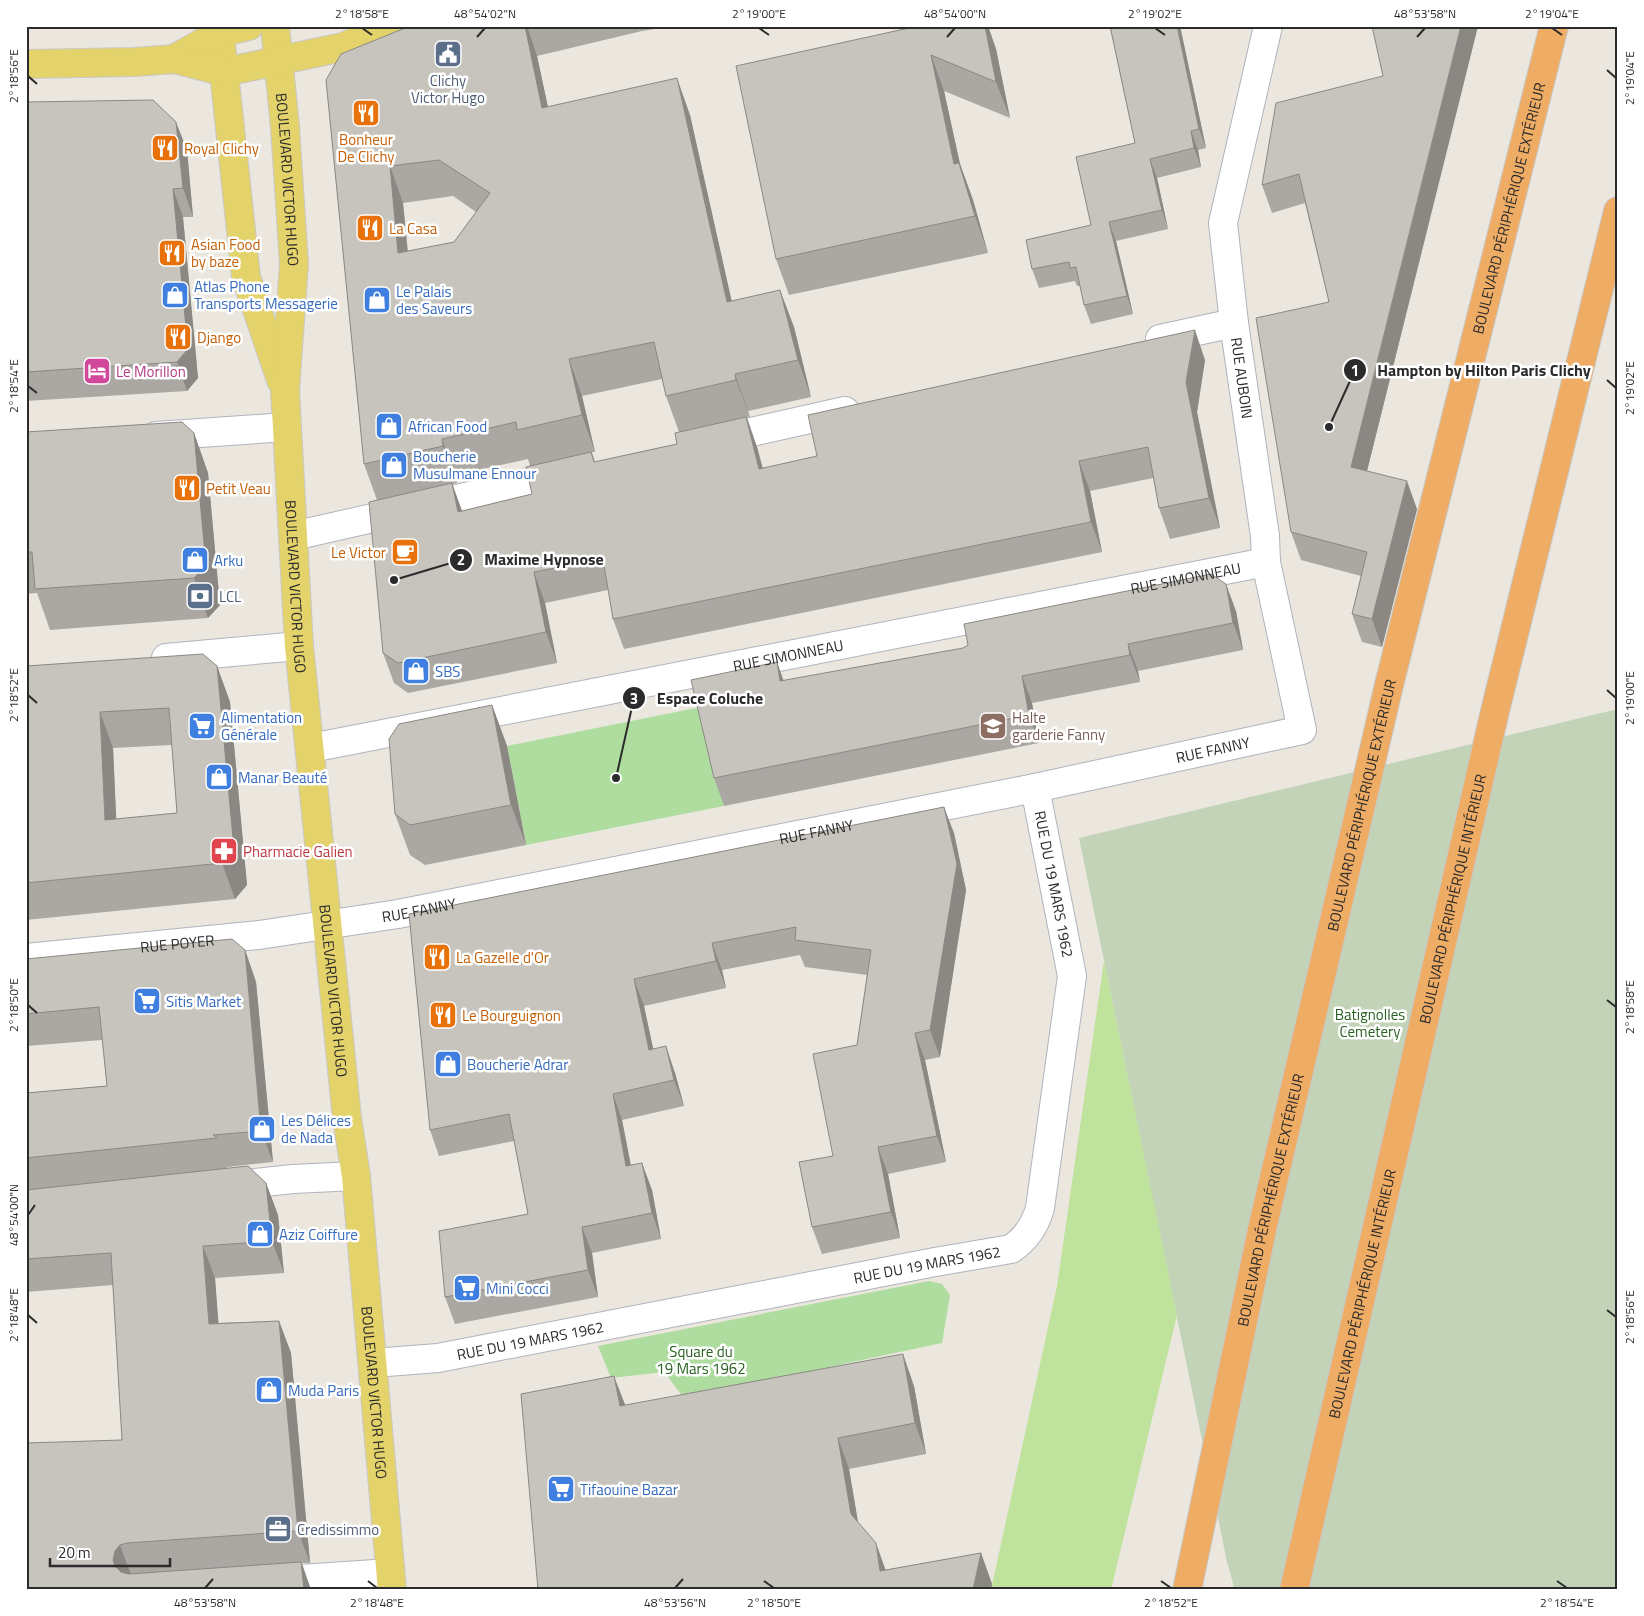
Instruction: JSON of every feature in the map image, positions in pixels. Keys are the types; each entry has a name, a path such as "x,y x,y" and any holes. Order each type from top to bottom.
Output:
{"highway":[{"name":"BOULEVARD PÉRIPHÉRIQUE EXTÉRIEUR","path":"1187,1590 1263,1225 1371,762 1554,26"},
{"name":"BOULEVARD PÉRIPHÉRIQUE INTÉRIEUR","path":"1294,1590 1495,711 1618,211"}],"main road":[{"path":"174,59 220,29 249,26"},
{"name":"BOULEVARD VICTOR HUGO","path":"275,26 280,60 294,264 285,391 299,646 311,748 347,1118 356,1176 374,1363 391,1581"},
{"path":"26,64 125,63 174,59 225,72 343,47 393,26"},
{"name":"BOULEVARD VICTOR HUGO","path":"220,29 246,277 285,391"}],"street":[{"name":"RUE AUBOIN","path":"1268,26 1223,223 1234,323 1265,536 1266,562 1302,730"},
{"path":"1140,344 1234,323"},
{"path":"692,446 868,406"},
{"path":"132,438 287,427"},
{"path":"293,536 595,468"},
{"name":"RUE SIMONNEAU","path":"311,748 1266,562"},
{"path":"141,660 299,646"},
{"name":"RUE FANNY","path":"328,925 427,908 1035,788 1302,730"},
{"name":"RUE DU 19 MARS 1962","path":"374,1363 438,1358 1010,1249 1020,1243 1036,1220 1040,1208 1072,976 1035,788"},
{"name":"RUE POYER","path":"26,958 260,935 328,925"},
{"path":"204,1188 293,1179 356,1176"},
{"path":"246,1583 391,1581"}],"green space":[{"path":"701,707 724,806 526,845 507,746"},
{"name":"Batignolles Cemetery","path":"1618,709 1618,1590 1235,1590 1227,1562 1079,838"},
{"path":"1104,961 1177,1315 1111,1590 991,1590 1057,1286"},
{"name":"Square du 19 Mars 1962","path":"929,1281 942,1284 950,1295 942,1343 684,1398 664,1372 611,1378 598,1346"}],"building":[{"path":"410,26 525,26 542,108 677,78 727,302 780,290 798,360 735,374 736,380 666,396 654,342 569,359 582,415 517,430 516,422 442,439 443,446 364,464 326,80 341,54","holes":["439,160 490,193 454,242 398,253 390,166"]},
{"path":"918,26 985,26 996,82 931,55 954,164 959,163 975,216 776,259 736,66"},
{"path":"1110,26 1177,26 1199,129 1191,131 1194,148 1150,159 1162,210 1109,222 1127,296 1084,305 1076,267 1070,268 1069,262 1032,269 1026,240 1091,225 1076,157 1135,143"},
{"path":"1372,26 1461,26 1351,467 1407,481 1372,619 1352,614 1367,552 1291,532 1256,318 1329,302 1299,174 1262,185 1276,103 1383,76"},
{"path":"153,100 176,122 183,188 173,189 188,349 177,362 26,372 26,102"},
{"path":"1195,330 1186,382 1209,498 1159,508 1148,447 1079,461 1091,522 613,619 603,559 534,572 546,632 398,663 383,653 369,502 452,483 458,512 532,494 526,467 591,452 594,462 677,444 675,433 746,417 759,469 817,456 808,415"},
{"path":"182,422 194,433 206,565 194,578 35,589 32,552 26,552 26,432"},
{"path":"1211,574 1226,584 1233,623 1128,644 1130,655 1022,676 1029,715 714,778 691,680 777,662 780,681 963,648 968,645 964,624"},
{"path":"203,654 217,666 234,849 222,863 26,883 26,666","holes":["169,708 177,813 105,820 100,712"]},
{"path":"492,705 511,805 410,825 395,814 389,739 399,724"},
{"path":"944,807 957,864 930,1030 915,1033 937,1136 878,1147 891,1212 812,1227 799,1162 833,1156 813,1054 857,1045 871,950 795,940 796,927 712,943 716,961 634,979 649,1050 666,1046 674,1080 613,1094 626,1166 642,1163 652,1213 582,1227 588,1270 445,1297 439,1231 528,1214 509,1114 430,1130 409,914"},
{"path":"232,939 245,950 261,1131 213,1135 217,1138 26,1158 26,1093 107,1086 99,1007 26,1014 26,959"},
{"path":"248,1166 266,1183 272,1241 203,1246 209,1324 279,1321 298,1531 127,1543 120,1545 115,1551 113,1560 115,1566 121,1572 129,1574 301,1562 304,1590 26,1590 26,1443 122,1440 111,1253 26,1259 26,1190"},
{"path":"903,1354 915,1423 838,1438 851,1514 876,1543 880,1571 981,1553 973,1590 538,1590 521,1394 614,1376 620,1406"}],"place":[{"name":"Clichy Victor Hugo","path":"448,54"},
{"name":"Bonheur De Clichy","path":"366,113"},
{"name":"Royal Clichy","path":"165,148"},
{"name":"La Casa","path":"370,228"},
{"name":"Asian Food by baze","path":"172,253"},
{"name":"Atlas Phone Transports Messagerie","path":"175,295"},
{"name":"Le Palais des Saveurs","path":"377,300"},
{"name":"Django","path":"178,337"},
{"name":"Le Morillon","path":"97,371"},
{"name":"African Food","path":"389,426"},
{"name":"Hampton by Hilton Paris Clichy","path":"1329,427"},
{"name":"Boucherie Musulmane Ennour","path":"394,465"},
{"name":"Petit Veau","path":"187,488"},
{"name":"Le Victor","path":"405,552"},
{"name":"Arku","path":"195,560"},
{"name":"Maxime Hypnose","path":"394,580"},
{"name":"LCL","path":"200,596"},
{"name":"SBS","path":"416,671"},
{"name":"Alimentation Générale","path":"202,726"},
{"name":"Halte garderie Fanny","path":"993,726"},
{"name":"Manar Beauté","path":"219,777"},
{"name":"Espace Coluche","path":"616,778"},
{"name":"Pharmacie Galien","path":"224,851"},
{"name":"La Gazelle d'Or","path":"437,957"},
{"name":"Sitis Market","path":"147,1001"},
{"name":"Le Bourguignon","path":"443,1015"},
{"name":"Boucherie Adrar","path":"448,1064"},
{"name":"Les Délices de Nada","path":"262,1129"},
{"name":"Aziz Coiffure","path":"260,1234"},
{"name":"Mini Cocci","path":"467,1288"},
{"name":"Muda Paris","path":"269,1390"},
{"name":"Tifaouine Bazar","path":"561,1489"},
{"name":"Credissimmo","path":"278,1529"}]}
